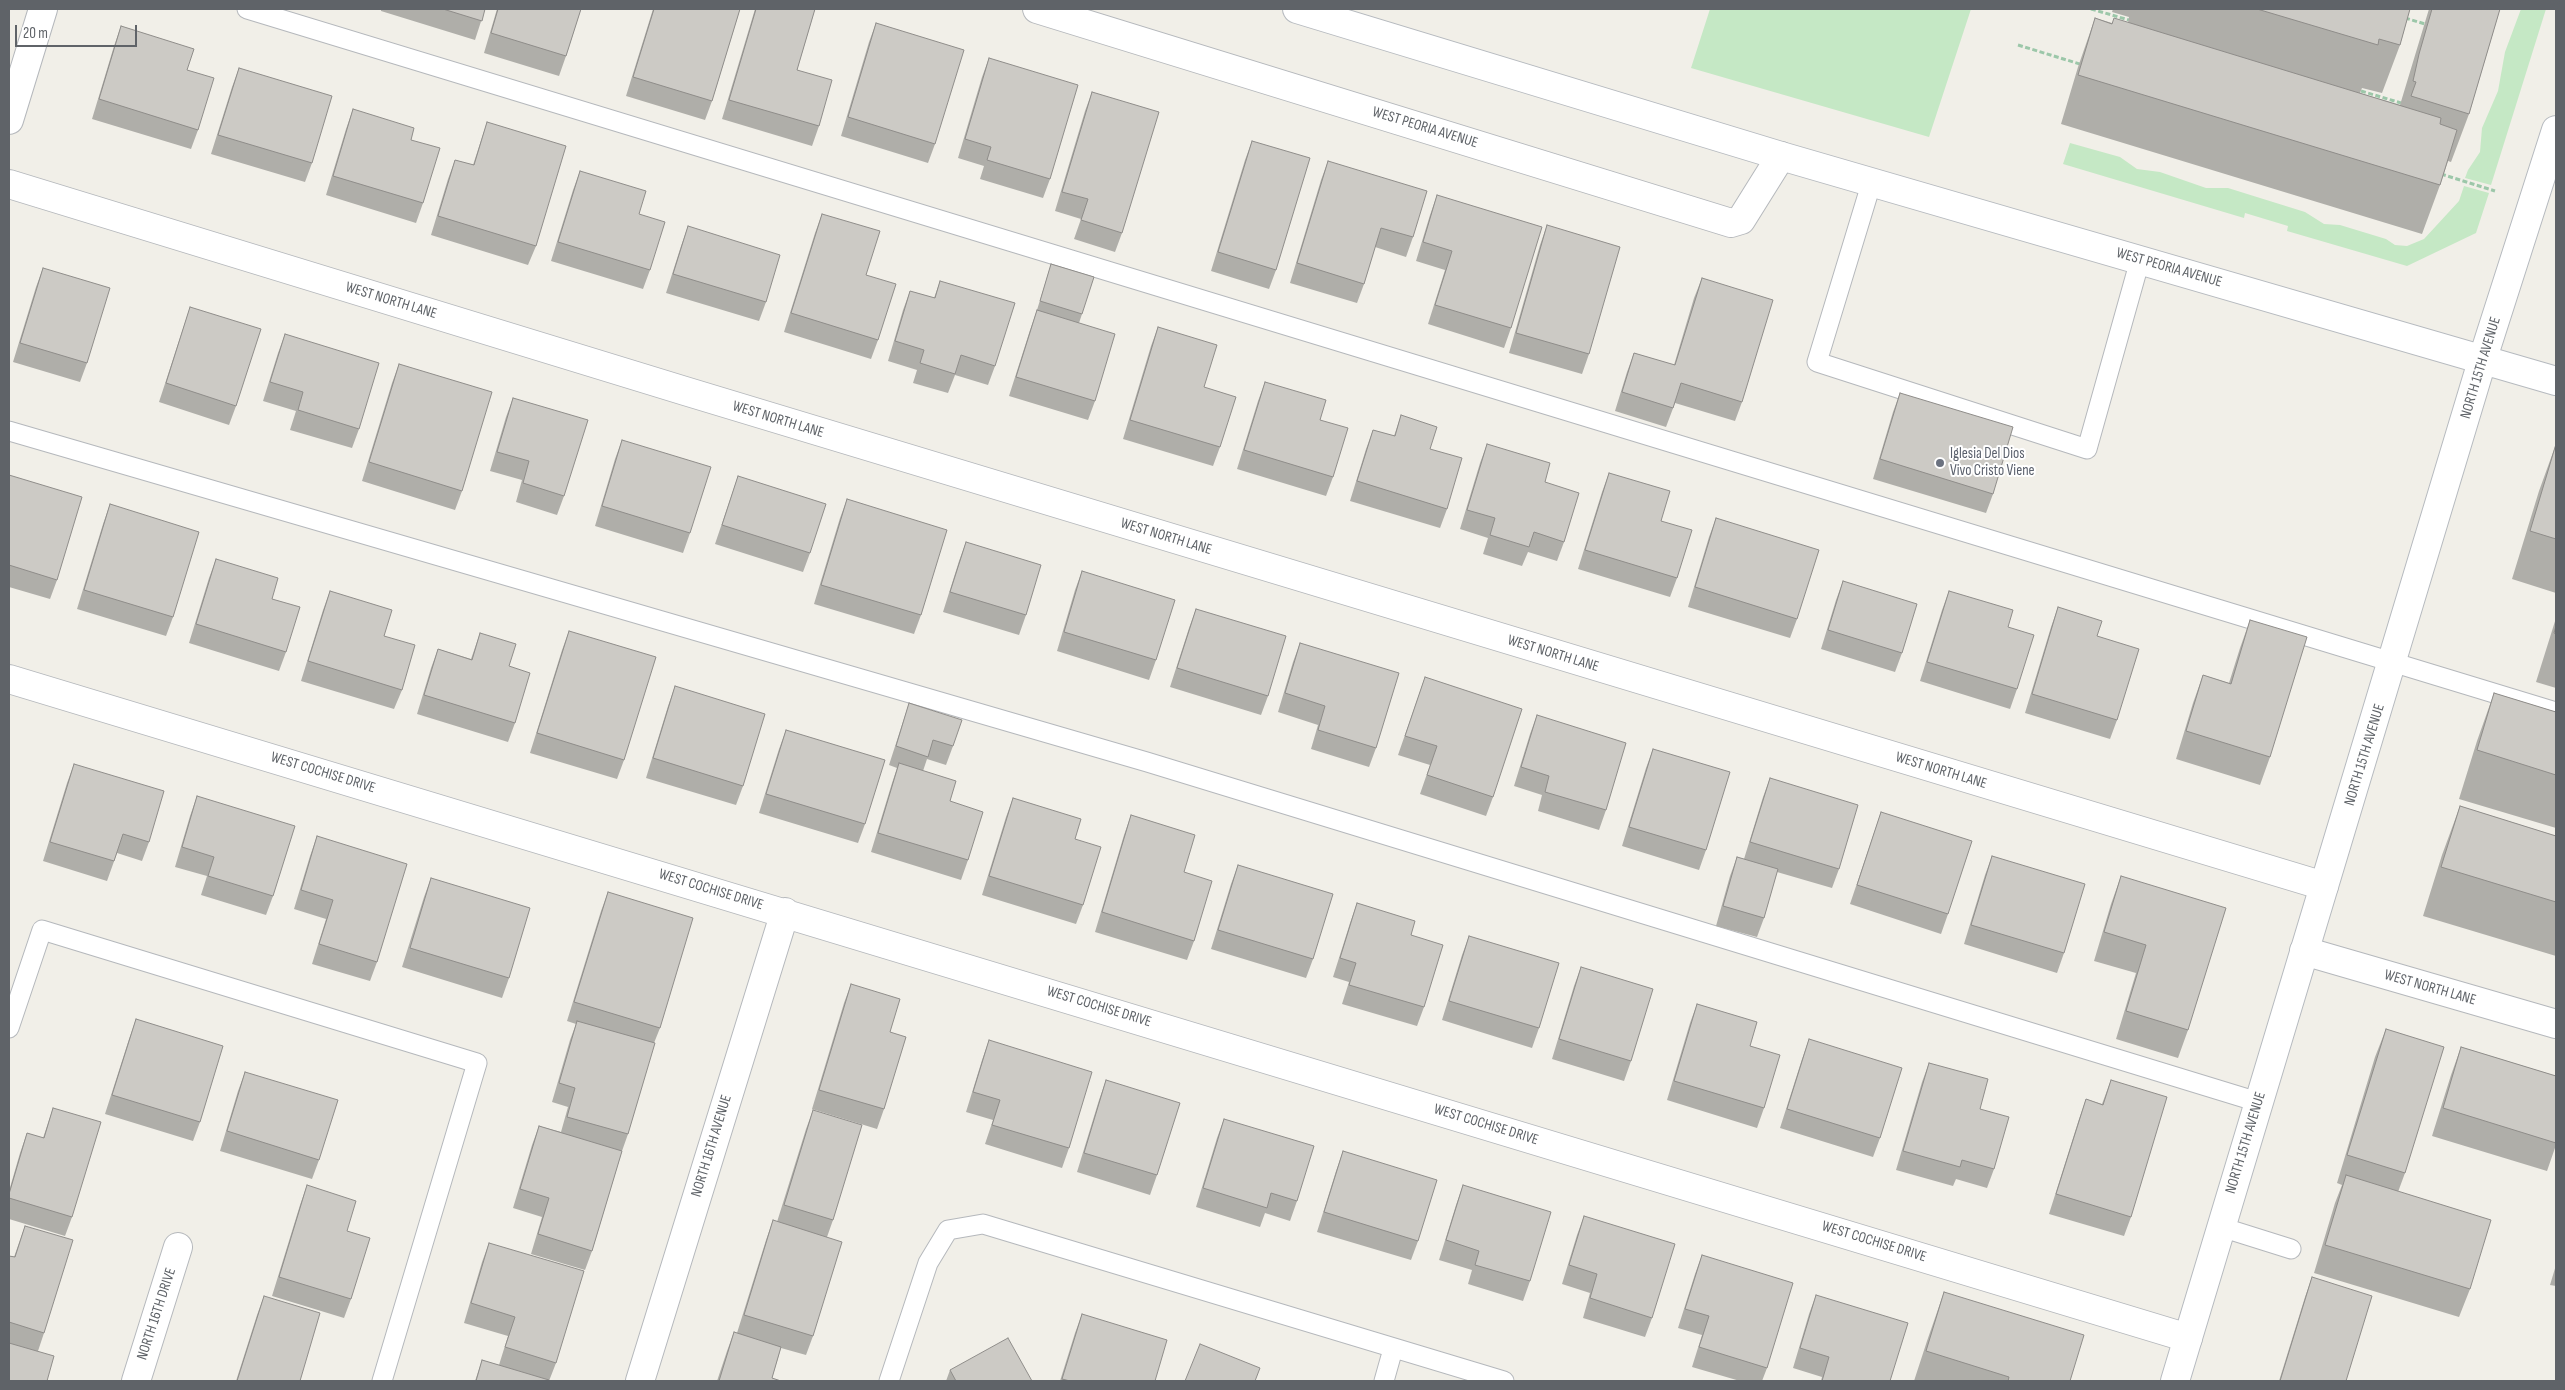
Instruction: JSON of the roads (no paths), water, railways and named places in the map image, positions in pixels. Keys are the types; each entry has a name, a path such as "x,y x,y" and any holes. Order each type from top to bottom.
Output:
{"street":[{"path":"9,120 43,9"},
{"name":"WEST PEORIA AVENUE","path":"1037,9 1731,223 1741,220 1780,156"},
{"name":"WEST PEORIA AVENUE","path":"1297,9 1780,156 2483,358 2556,382"},
{"name":"NORTH 15TH AVENUE","path":"2175,1381 2258,1102 2393,663 2483,358 2556,130"},
{"name":"WEST NORTH LANE","path":"9,184 713,400 2324,886"},
{"name":"WEST COCHISE DRIVE","path":"9,679 785,912 2188,1338"},
{"name":"NORTH 16TH AVENUE","path":"640,1381 785,912"},
{"name":"WEST NORTH LANE","path":"2304,951 2556,1024"},
{"name":"NORTH 16TH DRIVE","path":"136,1381 178,1247"}],"lane":[{"path":"247,9 2556,712"},
{"path":"1872,181 1817,362 2087,449 2140,260"},
{"path":"9,431 1147,762 2258,1102"},
{"path":"9,1028 42,930 477,1063 382,1381"},
{"path":"889,1381 928,1263 948,1230 984,1224 1504,1381"},
{"path":"2221,1227 2291,1249"},
{"path":"1384,1381 1393,1349"}],"place":[{"name":"Iglesia Del Dios Vivo Cristo Viene","path":"1940,463"}]}
